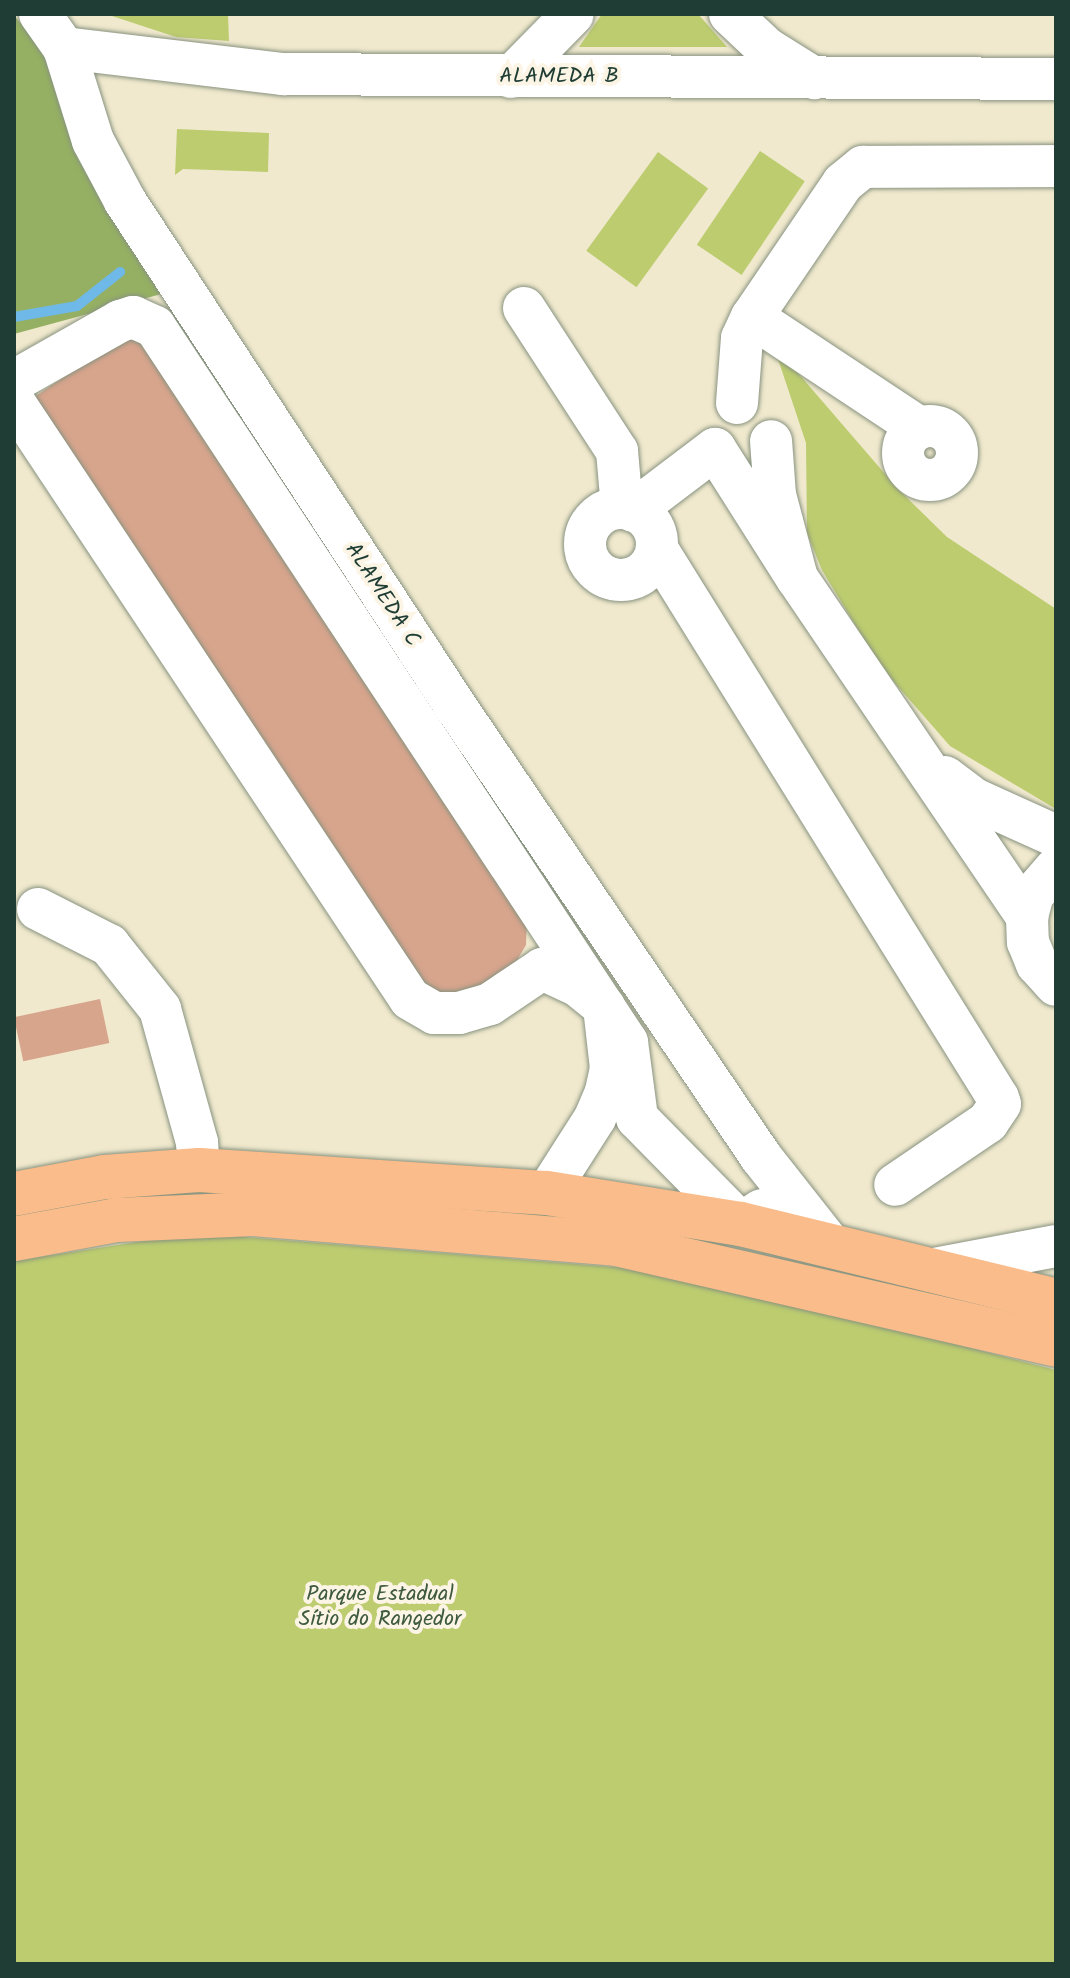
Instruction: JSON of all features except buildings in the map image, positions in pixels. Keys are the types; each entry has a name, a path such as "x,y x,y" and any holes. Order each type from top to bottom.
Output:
{"main road":[{"path":"14,1194 105,1177 199,1170 547,1193 741,1224 1056,1301"},
{"path":"14,1239 117,1220 253,1214 616,1244 1056,1345"}],"street":[{"name":"ALAMEDA C","path":"40,14 64,48 93,141 125,201 454,704 761,1157 831,1246"},
{"path":"511,77 573,14"},
{"path":"730,14 766,48 814,78"},
{"name":"ALAMEDA B","path":"64,48 283,74 1056,79"},
{"path":"737,403 742,338 752,317 843,183 863,167 1056,166"},
{"path":"524,308 617,451 628,509 652,525 657,549 998,1098 1000,1104 988,1122 895,1185"},
{"path":"14,381 120,321 133,317 155,327 604,1007 629,1050 631,1101 637,1118 741,1224"},
{"path":"752,317 920,428"},
{"path":"14,402 410,999 434,1013 459,1013 490,1004 542,969 577,985 604,1007 611,1068 606,1092 595,1118 547,1193"},
{"path":"737,403 764,413 771,441 775,495 797,578"},
{"path":"737,403 713,420 715,449 797,578 921,754 1027,917"},
{"path":"715,449 731,462 751,463 771,441"},
{"path":"657,549 653,561 636,578 611,580 591,566 586,532 600,514 628,509 715,449"},
{"path":"921,754 974,799 1056,836"},
{"path":"1055,987 1037,964 1028,942 1027,917 1033,894 1056,868"},
{"path":"38,909 109,945 160,1009 197,1142 199,1170"},
{"name":"ALAMEDA C","path":"741,1224 758,1214 770,1195 761,1157"},
{"path":"929,1270 1056,1246"}],"green space":[{"path":"106,14 228,14 229,41 176,37"},
{"path":"602,14 698,14 727,47 579,47"},
{"path":"14,15 53,65 165,293 14,334"},
{"path":"177,129 269,133 268,172 183,169 175,175"},
{"path":"760,151 805,181 742,275 697,245"},
{"path":"658,152 708,188 636,287 586,251"},
{"path":"773,344 898,489 947,537 1056,609 1056,809 950,746 880,666 822,570 807,533 806,443"},
{"name":"Parque Estadual Sítio do Rangedor","path":"195,1233 675,1272 1056,1370 1056,1964 14,1964 14,1261"}],"waterway":[{"path":"14,317 77,306 120,272"}]}
